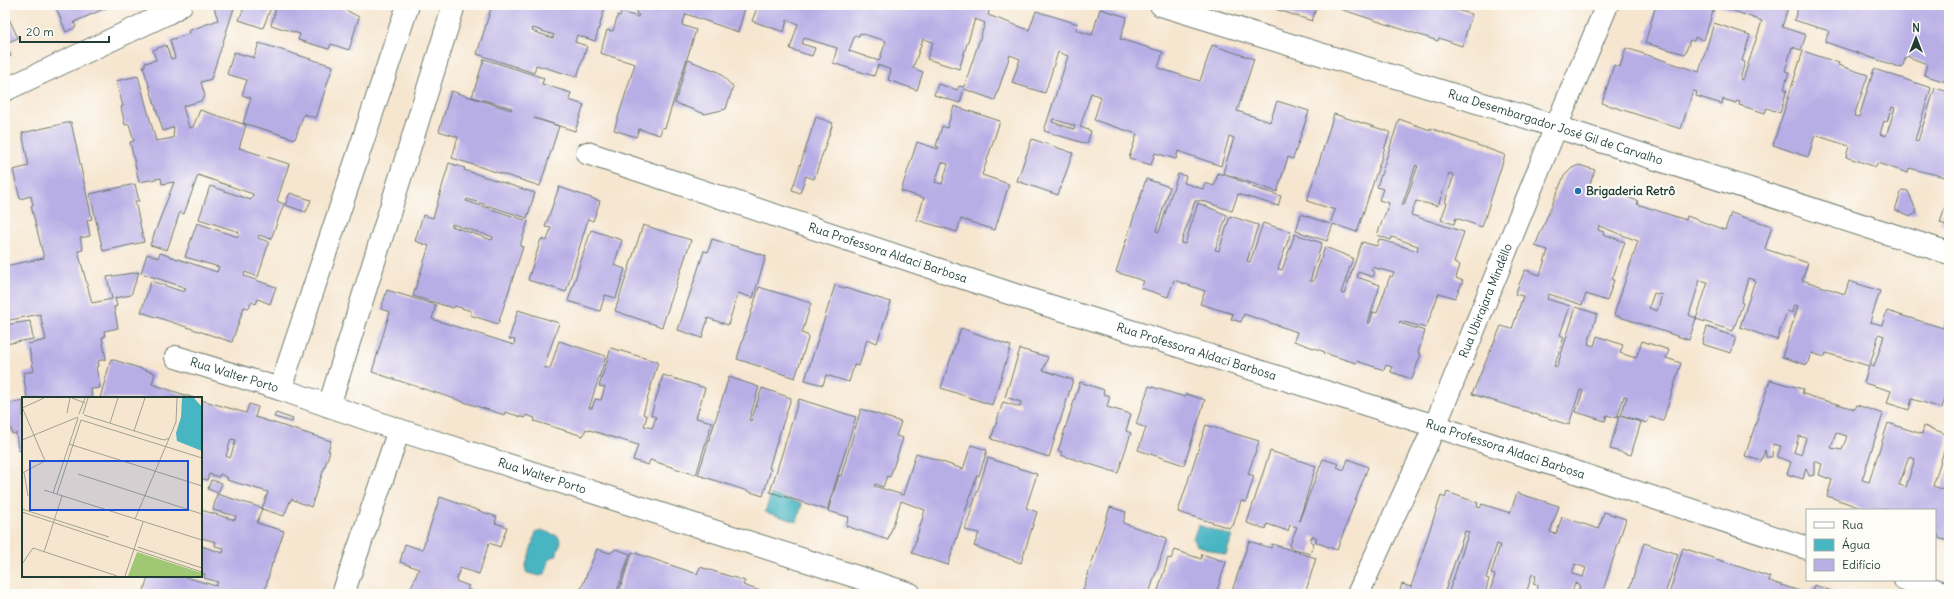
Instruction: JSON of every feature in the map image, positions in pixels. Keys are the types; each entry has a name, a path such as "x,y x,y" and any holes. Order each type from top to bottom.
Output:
{"street":[{"path":"5,90 168,13 181,5"},
{"path":"280,389 408,5"},
{"path":"329,406 454,5"},
{"name":"Rua Desembargador José Gil de Carvalho","path":"1161,5 1556,127 1949,253"},
{"name":"Rua Ubirajara Mindêllo","path":"1358,594 1435,426 1556,127 1608,5"},
{"name":"Rua Professora Aldaci Barbosa","path":"587,153 1015,295 1435,426 1806,548"},
{"name":"Rua Walter Porto","path":"176,356 280,389 398,430 910,594"},
{"path":"343,594 398,430"},
{"path":"1908,581 1947,594"}],"water":[{"path":"771,494 802,504 797,522 765,512"},
{"path":"1198,525 1232,536 1226,555 1196,545 1193,539"},
{"path":"541,530 558,536 561,541 556,556 550,558 545,574 540,576 527,573 525,568 536,532"}],"building":[{"path":"55,5 113,5 74,22 76,27 66,32"},
{"path":"213,5 235,5 211,79 201,82 205,96 201,101 183,106 189,128 193,127 200,110 246,125 239,148 289,164 277,201 284,204 271,239 259,235 258,238 269,242 258,277 245,272 244,276 276,287 270,304 258,299 256,304 251,302 249,308 244,307 232,342 141,312 151,281 184,292 186,288 141,273 147,254 158,258 160,253 217,272 219,267 185,257 197,223 238,237 239,232 199,219 210,186 251,200 253,194 198,175 184,214 180,212 167,250 150,245 174,182 162,184 161,178 139,182 130,142 134,141 129,124 125,125 121,107 123,106 116,81 138,76 156,141 173,138 174,127 163,131 143,66 145,66 145,63 156,60 153,50 166,45 171,59 175,58 170,40 189,34 188,31 218,20"},
{"path":"245,5 272,5 263,28 239,20"},
{"path":"277,5 336,5 359,17 349,50 331,44 329,49 298,40 300,34 271,25"},
{"path":"492,5 615,5 614,10 605,7 595,41 577,35 575,42 587,46 577,77 536,65 534,73 477,54","holes":["533,28 554,35 553,38 532,31"]},
{"path":"639,5 664,7 664,5 746,5 738,32 686,14 682,25 696,30 665,128 662,127 660,135 639,129 636,137 614,130 635,64 600,53 607,30 613,31 618,15 620,16 621,12 638,17 639,15 636,14"},
{"path":"748,5 991,5 988,15 1029,30 1036,11 1078,24 1076,30 1092,35 1100,9 1127,17 1120,39 1163,52 1158,68 1200,81 1212,45 1254,59 1237,111 1270,122 1277,101 1309,111 1293,159 1288,157 1277,192 1223,173 1234,138 1229,136 1221,166 1178,151 1176,159 1155,153 1151,165 1129,158 1137,134 1094,120 1101,97 1091,93 1080,127 1091,131 1087,144 1044,131 1068,56 1058,52 1045,93 1012,83 1020,59 1010,55 995,100 964,89 960,103 934,95 938,84 957,90 959,86 964,87 985,23 975,19 959,69 927,59 933,42 923,39 913,68 923,72 917,90 888,80 891,70 878,65 874,76 833,63 837,48 804,38 802,44 815,48 812,56 790,49 798,24 787,20 784,32 752,21 757,8","holes":["860,33 886,41 879,61 849,51 855,35 859,36","1053,119 1075,126 1074,129 1052,122"]},
{"path":"1263,5 1317,5 1312,21"},
{"path":"1328,5 1458,5 1456,10 1472,14 1462,46 1439,38 1438,41"},
{"path":"1656,5 1715,5 1704,40 1695,37 1694,41 1690,40 1685,54 1645,43"},
{"path":"1717,5 1789,5 1782,27 1806,35 1801,50 1792,47 1785,71 1789,72 1784,89 1787,90 1780,113 1767,108 1765,113 1739,105 1740,102 1737,101 1736,103 1723,99 1722,104 1696,96 1697,92 1693,91 1681,129 1602,103 1614,65 1620,67 1626,48 1699,72 1714,23 1750,35 1742,61 1745,62 1740,79 1743,80 1762,21"},
{"path":"1799,5 1949,5 1949,83 1924,75 1927,64 1906,56 1902,68 1825,42 1829,31 1794,20"},
{"path":"5,10 18,38 6,43 11,56 5,58"},
{"path":"259,43 333,66 316,118 304,114 295,139 243,123 251,98 242,95 247,80 227,74 234,52 254,58"},
{"path":"1803,51 1839,63 1838,65 1868,75 1854,116 1859,117 1874,69 1931,88 1915,140 1918,141 1935,88 1949,92 1949,178 1909,168 1908,173 1877,163 1876,167 1846,157 1849,146 1815,135 1808,157 1773,145","holes":["1892,107 1895,108 1886,136 1880,134 1884,121 1887,122"]},
{"path":"484,59 544,78 542,84 571,93 569,100 584,105 575,131 534,118 559,126 540,186 452,158 458,137 439,131 451,91 511,110 512,108 472,97"},
{"path":"688,60 719,72 733,87 726,109 705,114 675,103"},
{"path":"954,106 1000,121 982,175 1009,184 995,230 961,219 957,232 917,220 924,198 901,191 917,142 938,149 939,147 936,146 942,126 947,128","holes":["942,162 948,164 942,184 935,182"]},
{"path":"1334,114 1390,132 1357,232 1333,224 1327,241 1296,231 1301,214 1330,224 1335,210 1307,201"},
{"path":"816,117 833,123 814,179 806,176 800,193 792,190"},
{"path":"1399,119 1430,130 1430,128 1505,155 1482,227 1456,218 1454,224 1441,220 1454,175 1449,173 1438,206 1416,201 1411,215 1464,232 1454,263 1460,265 1456,278 1463,281 1455,298 1439,293 1426,328 1400,321 1399,323 1425,331 1418,353 1421,354 1412,379 1391,372 1392,367 1386,365 1384,370 1357,361 1356,363 1324,353 1325,352 1294,341 1297,332 1244,314 1241,322 1231,319 1233,314 1200,304 1205,291 1174,280 1168,297 1141,288 1144,281 1116,272 1146,179 1170,187 1156,231 1159,232 1178,174 1186,176 1184,183 1203,189 1205,183 1214,186 1218,173 1250,184 1249,186 1281,196 1278,206 1238,194 1232,211 1200,200 1195,201 1181,243 1185,244 1198,203 1227,215 1215,250 1219,251 1230,216 1258,225 1247,261 1250,262 1263,223 1291,232 1278,269 1282,270 1295,234 1322,243 1310,281 1313,282 1325,247 1353,258 1341,293 1344,294 1362,242 1377,246 1379,239 1417,251 1418,246 1392,237 1391,240 1377,235 1389,203 1379,200 1383,189 1377,187","holes":["1416,165 1418,166 1404,205 1402,205","1372,267 1394,273 1392,277 1390,276 1377,313 1373,312 1370,323 1368,323 1380,285 1357,277 1358,272 1373,277 1375,272 1371,270"]},
{"path":"71,122 92,219 87,220 90,236 80,238 83,250 78,251 92,303 112,299 107,277 139,272 131,295 115,298 117,306 114,307 118,328 104,331 105,337 102,337 106,359 98,361 99,366 96,367 100,388 91,389 92,397 27,397 23,373 34,371 28,344 46,340 40,314 5,321 5,266 44,258 31,206 33,205 31,196 20,199 13,170 29,166 22,133"},
{"path":"1032,139 1073,153 1058,195 1017,181"},
{"path":"449,163 465,168 464,170 535,193 527,218 467,199 466,201 528,221 520,246 523,247 498,324 470,315 471,311 455,306 453,308 413,296 429,246 415,241 423,215 433,218","holes":["452,224 493,237 492,240 451,226"]},
{"path":"1579,165 1595,170 1588,189 1596,192 1598,187 1638,201 1637,204 1686,220 1687,216 1725,230 1731,213 1772,226 1765,249 1808,263 1802,280 1845,294 1849,281 1880,291 1870,322 1882,325 1887,311 1943,328 1947,315 1949,315 1949,385 1942,408 1912,399 1909,410 1887,403 1891,391 1864,383 1869,366 1826,353 1825,357 1811,353 1807,365 1782,357 1798,306 1794,305 1792,313 1787,311 1777,340 1740,327 1755,280 1748,278 1741,302 1743,303 1733,331 1696,319 1708,282 1700,280 1689,315 1696,318 1689,340 1614,315 1638,241 1599,226 1598,230 1604,232 1603,234 1625,242 1612,280 1614,280 1607,301 1586,294 1582,305 1549,294 1547,299 1570,306 1560,335 1564,337 1554,366 1557,367 1576,307 1597,314 1588,344 1594,346 1597,336 1623,345 1620,353 1636,358 1642,341 1669,350 1666,358 1681,363 1663,421 1650,417 1647,423 1621,415 1627,397 1624,396 1617,418 1607,415 1605,421 1576,412 1583,391 1580,390 1569,425 1472,394 1501,326 1512,329 1523,296 1515,294 1525,270 1540,275 1548,250 1535,246 1564,176 1572,168","holes":["1654,293 1662,295 1657,311 1649,308","1879,334 1884,336 1874,367 1870,365"]},
{"path":"135,184 139,201 135,201 144,242 103,251 90,194"},
{"path":"559,187 600,201 593,221 588,219 566,292 528,280 541,239 547,241 551,228 545,227"},
{"path":"1902,190 1908,191 1917,213 1911,216 1895,210"},
{"path":"290,193 311,200 306,212 285,205"},
{"path":"1949,195 1949,226 1940,223"},
{"path":"643,225 691,240 662,327 615,311"},
{"path":"591,230 622,240 614,265 625,269 616,298 605,295 600,311 568,301"},
{"path":"712,239 766,256 753,298 738,293 728,325 708,318 702,338 678,330 704,251 708,252"},
{"path":"835,285 891,302 877,343 867,339 859,366 854,365 849,382 826,375 823,385 805,380"},
{"path":"759,287 811,303 802,333 809,336 795,378 737,359"},
{"path":"387,290 436,305 432,319 514,345 515,340 509,339 518,310 559,323 544,367 550,369 559,341 606,356 589,408 592,408 595,399 601,400 605,387 599,386 611,348 658,362 643,414 647,416 644,426 652,428 656,417 651,415 663,375 705,388 696,418 712,422 696,475 650,460 648,465 633,460 638,445 586,429 583,436 534,421 535,418 526,415 525,418 505,412 504,415 372,372 390,312 381,309"},
{"path":"30,321 33,339 5,344 5,325"},
{"path":"1707,327 1736,337 1731,353 1702,344"},
{"path":"961,328 1011,346 992,405 941,388"},
{"path":"1020,349 1048,357 1043,370 1073,380 1049,457 991,439 1003,402 1020,407 1021,402 1005,397"},
{"path":"111,359 155,373 152,384 191,397 100,397"},
{"path":"729,377 759,387 749,420 751,421 762,388 791,398 769,468 771,469 763,496 698,475"},
{"path":"1770,380 1803,389 1802,393 1812,397 1855,409 1857,405 1883,414 1862,480 1869,482 1888,423 1922,434 1924,426 1949,435 1933,486 1942,489 1949,469 1948,541 1938,538 1939,535 1936,534 1936,509 1860,509 1827,496 1832,480 1819,475 1822,464 1814,461 1814,475 1809,476 1806,468 1803,479 1787,474 1791,462 1777,457 1781,446 1773,444 1772,457 1766,457 1765,450 1761,461 1745,456","holes":["1836,433 1847,436 1842,450 1831,448","1799,436 1806,438 1801,455 1794,452","1909,457 1915,459 1906,487 1899,485"]},
{"path":"1080,382 1104,390 1103,394 1110,396 1107,407 1131,414 1126,431 1131,433 1118,473 1061,455 1062,452 1058,451"},
{"path":"1149,386 1185,397 1186,394 1205,400 1184,465 1138,450 1146,428 1136,424"},
{"path":"799,399 856,417 827,510 770,492"},
{"path":"202,400 246,413 249,404 258,407 255,417 331,441 328,451 330,451 311,507 291,499 284,516 262,509 268,492 227,480 228,478 220,474 219,477 209,474 207,480 202,478","holes":["231,439 236,440 230,458 226,456"]},
{"path":"22,401 22,451 18,450 16,433 12,434 6,404"},
{"path":"861,409 901,422 896,436 903,438 890,477 887,476 883,487 875,484 874,486 903,495 916,453 963,469 971,445 987,450 979,476 977,475 948,565 912,553 925,510 901,501 888,540 846,526 849,517 828,511 839,475 841,476"},
{"path":"276,413 293,419 292,422 274,417"},
{"path":"1619,416 1641,422 1631,455 1610,449"},
{"path":"1206,425 1259,441 1248,474 1254,476 1246,502 1241,501 1233,526 1231,525 1230,528 1178,512"},
{"path":"1270,451 1316,466 1299,521 1323,459 1339,464 1337,467 1344,470 1348,459 1368,467 1337,550 1315,542 1317,538 1312,536 1310,541 1314,543 1310,554 1289,547 1297,527 1290,525 1288,531 1267,524 1266,529 1247,523"},
{"path":"988,458 1037,474 1026,508 1037,512 1021,563 974,546 979,533 965,530"},
{"path":"211,480 222,483 218,493 208,489"},
{"path":"1447,492 1478,503 1477,507 1480,508 1482,504 1510,513 1517,493 1559,506 1550,532 1556,534 1562,517 1599,529 1604,512 1626,519 1602,594 1578,594 1580,585 1575,583 1571,594 1536,594 1538,585 1533,584 1536,576 1532,574 1526,594 1489,594 1495,575 1491,574 1500,545 1497,544 1486,578 1489,579 1485,594 1448,594 1469,532 1465,531 1444,594 1399,594 1402,584 1411,587 1441,496 1445,498","holes":["1575,564 1586,568 1583,577 1572,574"]},
{"path":"217,494 262,508 257,523 284,531 272,563 264,594 143,594 148,577 185,577 216,586 218,582 204,578 205,574 202,573 202,546 223,553 224,548 215,546 216,542 202,538 202,510 235,520 236,516 213,510"},
{"path":"440,497 497,517 495,523 507,527 500,547 489,543 479,574 460,568 456,581 469,586 467,589 480,594 414,594 409,592 419,569 400,562 405,544 422,550"},
{"path":"1110,507 1126,512 1123,523 1167,538 1149,594 1087,594 1088,592 1083,590"},
{"path":"1249,541 1271,548 1272,544 1316,558 1305,594 1231,594"},
{"path":"1644,543 1678,554 1665,594 1628,594"},
{"path":"1683,548 1770,577 1769,581 1809,594 1669,594"},
{"path":"597,549 610,553 616,549 630,554 616,594 579,594"},
{"path":"1175,550 1201,559 1202,554 1226,562 1216,594 1157,594 1168,558 1171,559"},
{"path":"632,552 697,574 700,567 745,581 743,585 769,594 618,594"},
{"path":"1814,585 1841,594 1811,594"}],"place":[{"name":"Brigaderia Retrô","path":"1578,191"}]}
